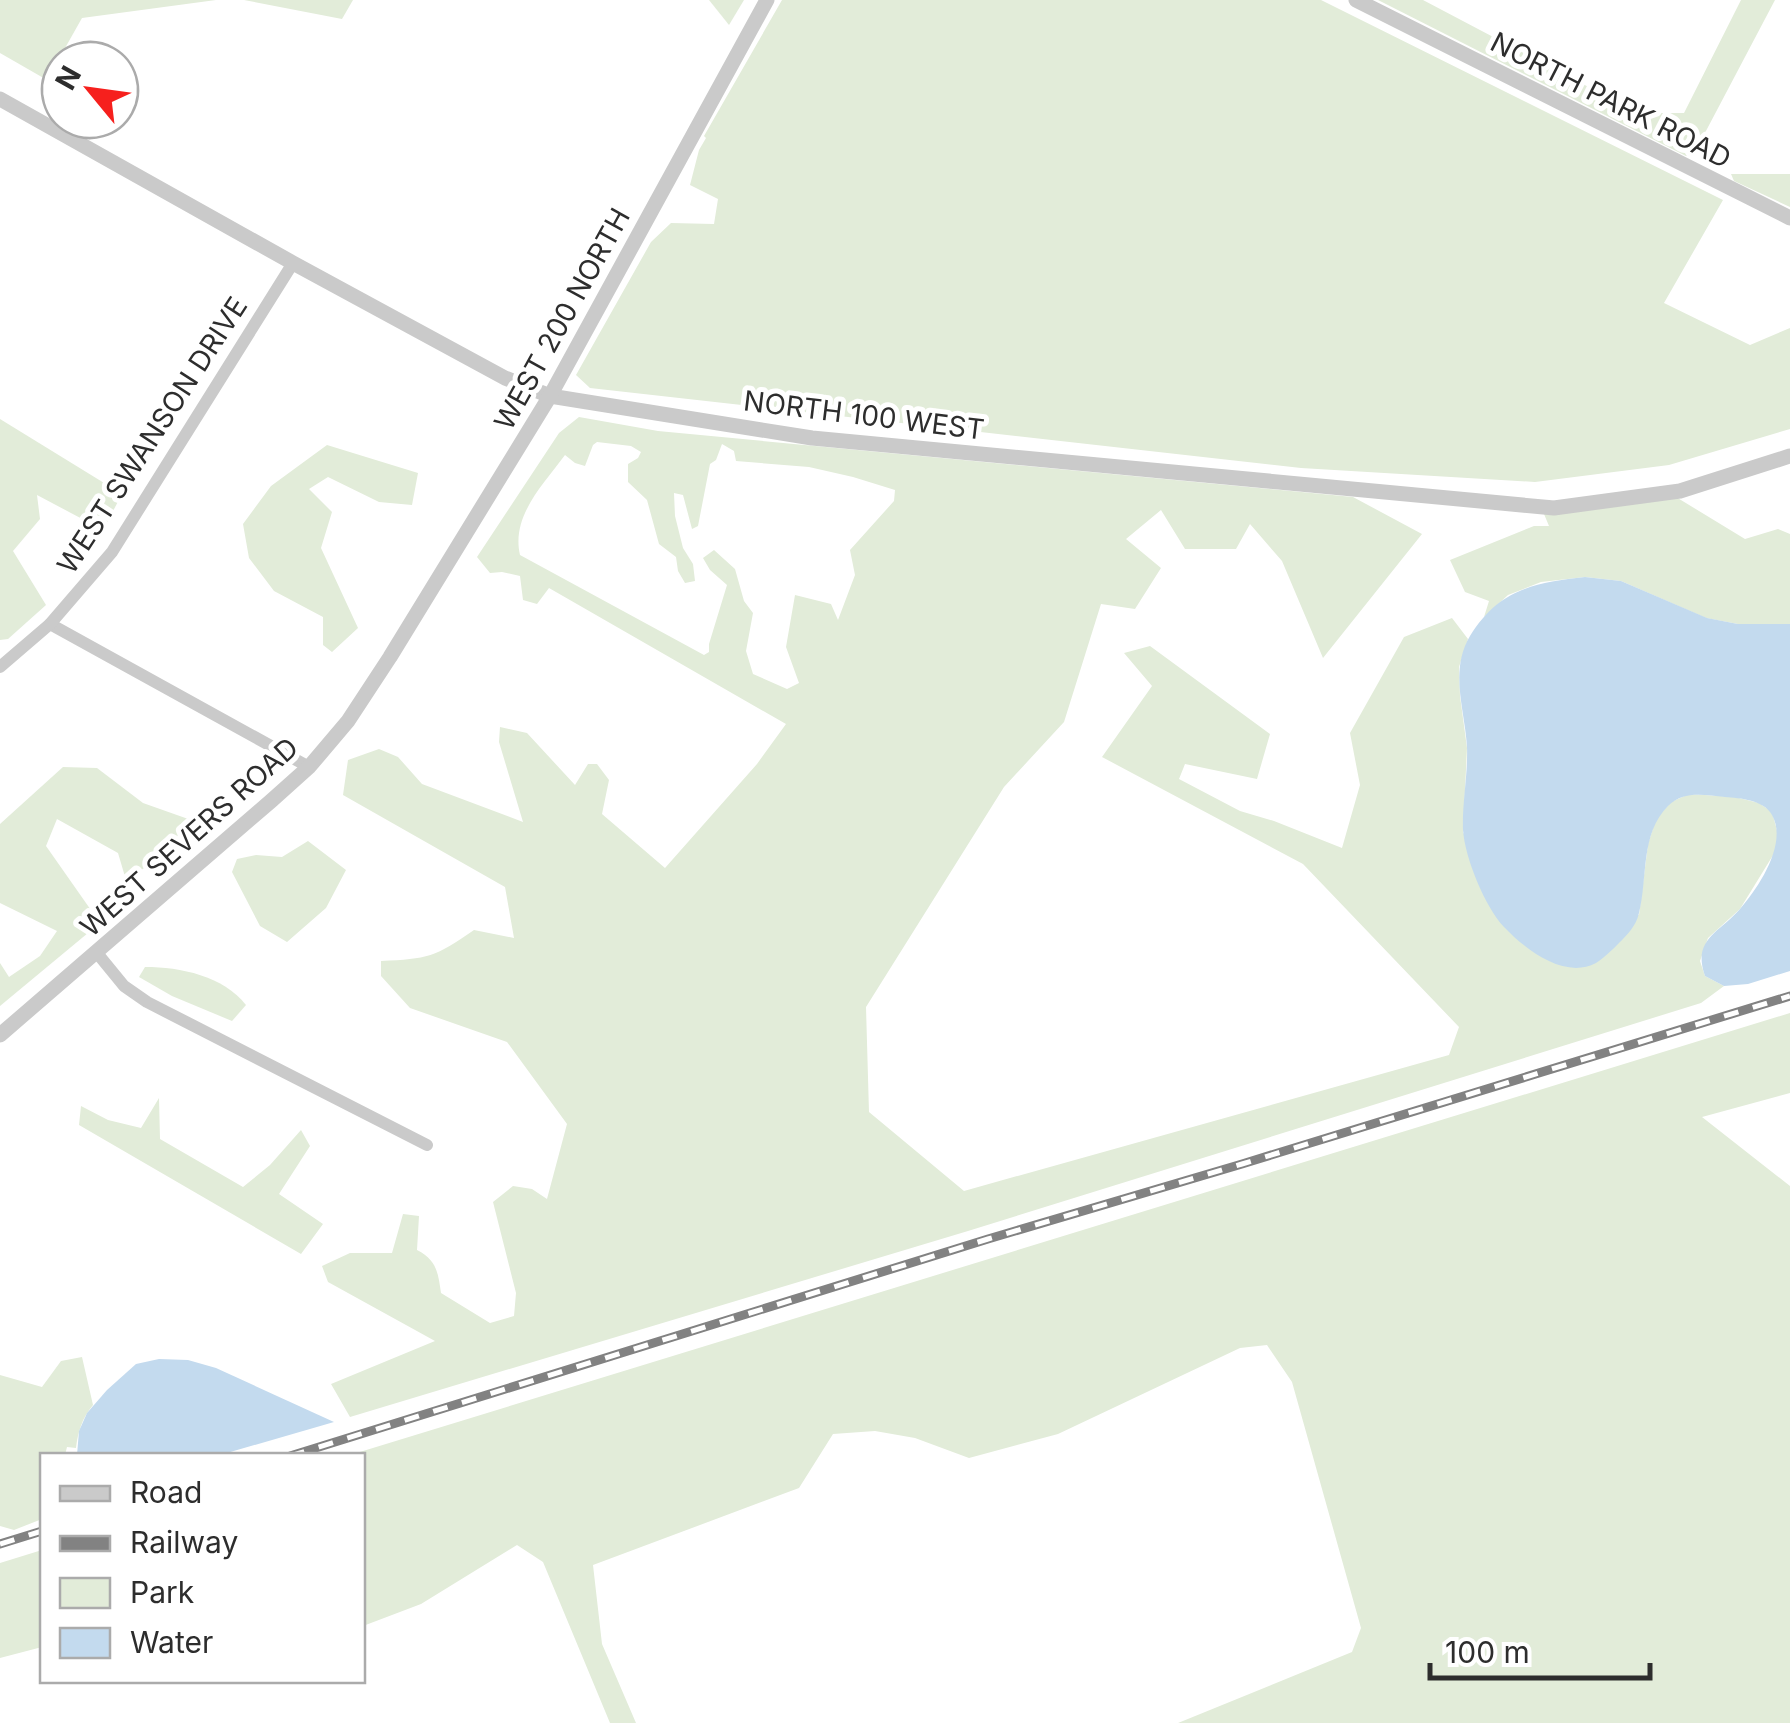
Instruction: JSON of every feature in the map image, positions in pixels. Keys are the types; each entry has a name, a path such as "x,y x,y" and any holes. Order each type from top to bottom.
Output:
{"street":[{"name":"WEST 200 NORTH","path":"390,657 550,396 768,0"},
{"name":"NORTH PARK ROAD","path":"1356,0 1790,218"},
{"name":"NORTH 100 WEST","path":"0,99 292,263 505,378 550,396 812,438 1554,508 1680,491 1790,456"},
{"name":"WEST SWANSON DRIVE","path":"0,667 50,624 112,552 292,263"},
{"path":"50,624 309,767"},
{"name":"WEST SEVERS ROAD","path":"0,1035 309,767 348,721 390,657"},
{"path":"96,953 124,986 147,1002 427,1145"}],"green space":[{"path":"0,0 216,0 82,18 70,40 40,40 40,76 0,53"},
{"path":"244,0 353,0 342,19"},
{"path":"709,0 744,0 729,25"},
{"path":"782,0 1321,0 1723,200 1664,303 1750,345 1790,328 1790,429 1669,465 1535,482 1301,468 590,388 576,375 651,242 671,223 714,224 718,199 690,185 699,150"},
{"path":"1378,0 1423,0 1638,113 1684,113 1741,0 1775,0 1697,148 1686,156"},
{"path":"1731,174 1790,174 1790,207 1734,181"},
{"path":"579,417 658,431 1353,497 1422,534 1323,658 1282,561 1250,524 1236,549 1185,549 1161,510 1126,539 1161,568 1135,609 1101,604 1064,722 1004,787 866,1007 869,1112 964,1191 1449,1055 1459,1027 1303,864 1102,757 1152,686 1124,653 1150,646 1270,734 1257,779 1185,764 1179,779 1240,811 1342,848 1360,785 1350,733 1404,637 1452,618 1468,639 1459,667 1467,748 1463,833 1639,915 1648,844 1656,819 1671,802 1689,794 1735,797 1759,803 1772,812 1778,834 1775,852 1740,909 1708,938 1700,961 1705,976 1724,986 1701,1003 968,1231 350,1417 331,1384 435,1341 328,1282 322,1266 350,1253 392,1253 403,1214 419,1216 417,1250 433,1263 441,1293 490,1323 514,1316 516,1293 493,1202 513,1186 532,1189 547,1199 567,1124 507,1042 410,1008 381,976 381,961 430,955 474,930 514,938 505,887 343,795 348,760 379,749 398,757 422,784 523,822 499,742 500,727 527,733 575,785 588,764 597,764 609,780 602,814 665,868 757,764 786,724 549,588 537,604 523,600 520,576 490,573 477,557 559,433","holes":["597,442 631,446 641,452 628,464 628,482 647,500 659,544 676,557 685,583 695,581 693,564 683,548 674,493 683,495 692,529 698,526 710,464 716,460 722,444 734,451 736,461 809,467 895,490 894,501 850,550 855,575 838,620 831,604 795,595 786,647 799,683 787,689 753,674 746,651 753,613 744,601 735,569 714,550 703,558 727,585 709,652 704,655 520,555 518,541 524,514 565,455 585,466"]},
{"path":"0,419 122,494 103,530 37,495 40,519 13,551 46,605 8,639 0,640"},
{"path":"327,445 418,473 412,505 379,502 328,477 309,489 332,512 321,548 358,628 332,652 323,645 323,617 274,591 249,558 243,524 271,486"},
{"path":"1676,497 1745,539 1778,529 1790,534 1790,624 1738,624 1706,618 1621,581 1585,577 1541,582 1508,595 1484,617 1489,601 1465,592 1450,560 1534,526 1549,526 1544,514"},
{"path":"63,767 97,768 143,803 208,826 126,880 118,853 57,819 46,846 100,923 0,1006 0,963 9,977 40,956 57,931 0,903 0,824"},
{"path":"308,841 346,870 326,908 287,942 260,926 232,872 237,859 256,855 282,857"},
{"path":"145,967 200,975 226,987 246,1005 232,1021 172,996 139,977"},
{"path":"1790,1013 1790,1093 1702,1117 1790,1186 1790,1723 1178,1723 1352,1652 1361,1628 1292,1382 1267,1345 1240,1348 1058,1434 969,1458 915,1438 875,1431 833,1434 799,1488 593,1565 602,1644 636,1723 610,1723 543,1562 517,1545 421,1604 365,1625 365,1453 357,1453"},
{"path":"159,1098 160,1139 243,1187 270,1165 301,1130 310,1146 279,1194 323,1224 301,1254 79,1125 81,1106 108,1120 141,1128"},
{"path":"82,1357 93,1405 81,1425 76,1448 67,1447 66,1453 40,1453 40,1520 14,1530 0,1526 0,1375 42,1387 61,1361"},
{"path":"40,1551 40,1648 0,1658 0,1563"}],"water":[{"path":"1585,577 1621,581 1707,618 1738,624 1790,624 1790,971 1748,984 1724,986 1705,976 1702,963 1705,945 1747,900 1774,851 1776,826 1772,815 1751,801 1695,795 1668,806 1649,843 1636,922 1596,963 1571,968 1534,953 1504,927 1483,895 1463,830 1467,747 1459,677 1464,649 1481,620 1506,598 1534,586"},
{"path":"159,1359 188,1360 216,1368 334,1422 227,1453 77,1453 79,1431 87,1413 136,1364"}],"railway":[{"path":"300,1453 1790,996"},
{"path":"0,1544 40,1532"}]}
